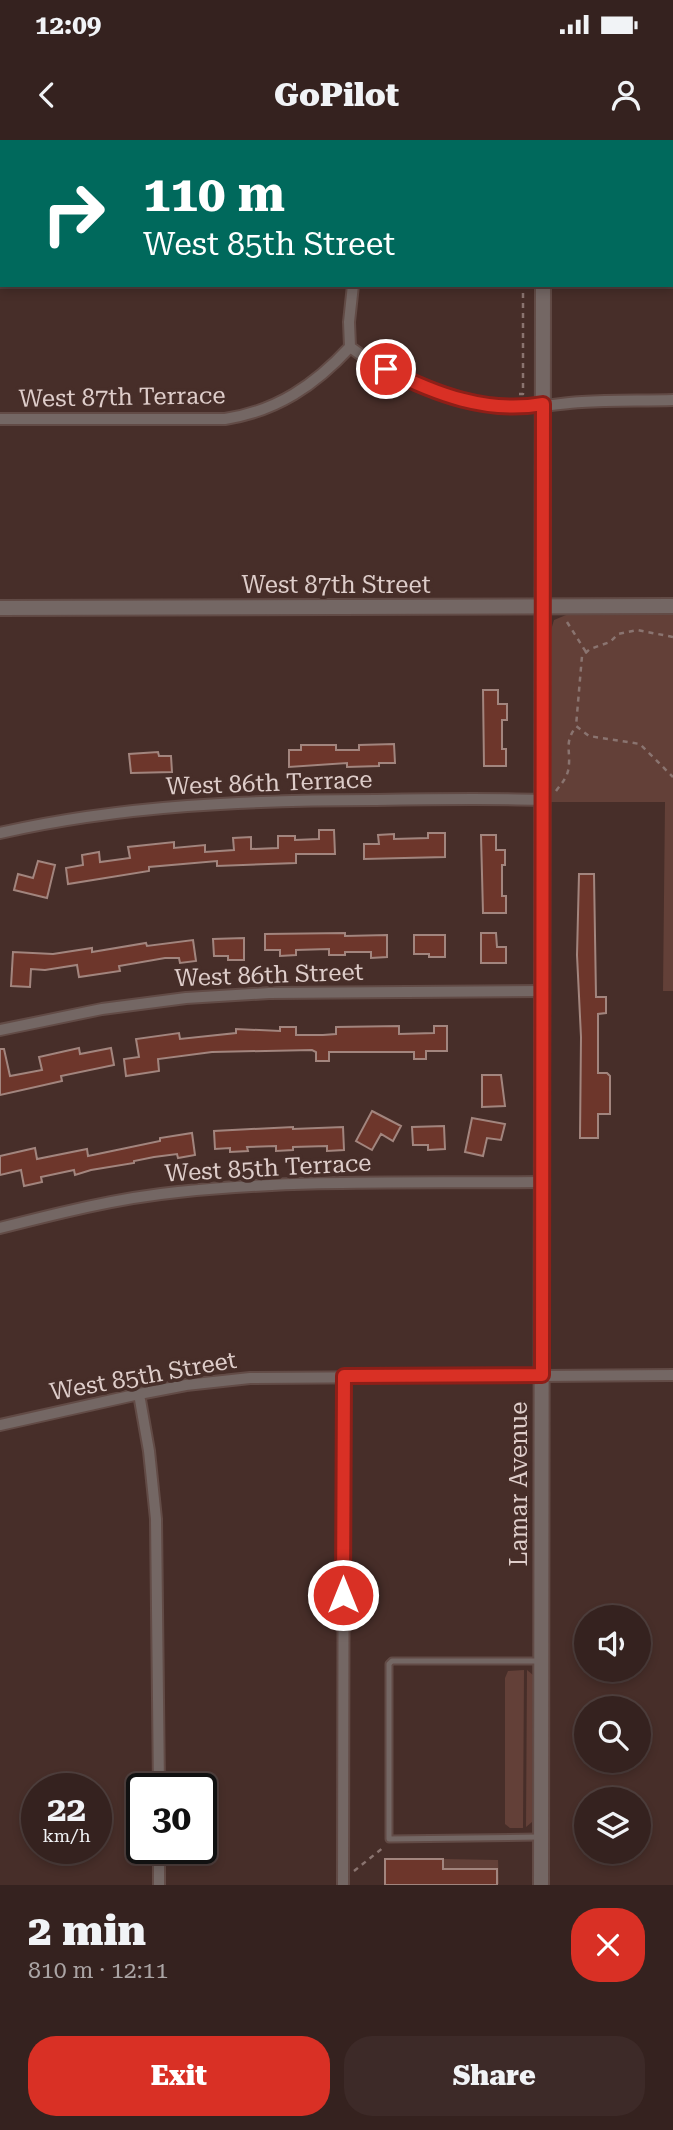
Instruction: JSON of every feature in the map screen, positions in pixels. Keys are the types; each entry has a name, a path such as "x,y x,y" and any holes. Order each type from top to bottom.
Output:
{"street":[{"path":"353,287 349,322 351,346 369,360 443,396 472,403 527,407 543,404 673,400"},
{"name":"Lamar Avenue","path":"541,1885 543,991 547,800 543,607 544,287"},
{"name":"West 87th Terrace","path":"0,419 225,419 248,415 270,408 293,396 351,346"},
{"name":"West 87th Street","path":"0,608 673,606"},
{"name":"West 86th Terrace","path":"0,833 81,818 162,808 252,802 547,800"},
{"name":"West 86th Street","path":"0,1030 91,1011 186,998 270,993 543,991"},
{"name":"West 85th Terrace","path":"0,1228 105,1203 238,1186 542,1182"},
{"path":"343,1885 344,1376"},
{"name":"West 85th Street","path":"0,1425 186,1385 250,1378 673,1376"},
{"path":"139,1394 149,1451 156,1519 159,1773"},
{"path":"159,1864 159,1885"}],"lane":[{"path":"541,1661 392,1661 389,1664 389,1839 541,1837"}],"path":[{"path":"513,395 523,394 523,287"},
{"path":"567,622 586,652"},
{"path":"547,800 565,779 569,768 568,737 576,726 582,656 610,642 618,634 637,630 673,637"},
{"path":"576,726 589,736 640,744 673,777"},
{"path":"354,1871 384,1847"}],"shaded area":[{"path":"566,615 673,615 673,991 663,991 665,802 551,802 551,630 554,620"},
{"path":"524,1670 523,1828 510,1828 505,1824 505,1678 508,1671"},
{"path":"527,1670 533,1675 532,1822 526,1827"},
{"path":"443,1859 498,1860 499,1884 497,1870 443,1869"}],"building":[{"path":"483,690 498,690 498,704 507,704 507,720 502,720 502,749 506,749 506,766 484,766"},
{"path":"394,744 395,763 379,763 379,766 347,767 347,763 289,767 289,750 301,750 301,745 336,745 336,750 359,750 359,745"},
{"path":"158,752 159,756 171,756 172,772 131,773 129,754"},
{"path":"319,830 334,830 335,854 296,854 296,863 217,866 217,861 149,867 149,871 68,884 66,868 83,865 82,855 99,852 100,862 130,858 128,847 174,842 174,848 205,845 205,852 234,850 233,838 251,837 251,849 278,848 278,836 295,836 295,840 319,839"},
{"path":"428,833 445,833 445,857 364,859 364,844 379,844 378,835 394,834 394,839 428,838"},
{"path":"481,835 496,835 496,850 505,850 502,896 506,896 506,913 483,913"},
{"path":"38,861 55,865 47,898 14,890 18,874 33,878"},
{"path":"579,874 594,874 596,997 606,997 606,1013 598,1014 598,1073 607,1073 610,1076 610,1114 598,1114 598,1138 580,1138 581,1037 577,955"},
{"path":"345,933 345,936 387,935 387,957 371,958 371,952 329,955 329,949 296,950 296,955 280,956 280,950 265,950 265,934"},
{"path":"481,933 496,933 497,947 506,947 506,963 481,963"},
{"path":"414,935 445,935 445,957 414,954"},
{"path":"244,938 244,960 228,960 228,956 214,956 213,939"},
{"path":"193,940 196,961 180,963 179,958 165,958 119,966 120,971 79,977 77,965 45,970 31,969 30,987 11,986 13,952 53,954 92,948 92,952 146,943 147,946"},
{"path":"399,1026 399,1034 434,1033 434,1026 447,1026 447,1051 426,1051 426,1059 414,1059 414,1052 329,1052 329,1061 316,1061 316,1052 312,1050 212,1052 158,1059 159,1071 126,1076 124,1059 139,1057 136,1039 179,1033 180,1039 236,1033 236,1029 280,1031 280,1027 296,1027 296,1035 323,1035 336,1034 336,1027"},
{"path":"79,1048 80,1054 111,1048 114,1065 61,1076 62,1081 0,1095 0,1049 4,1049 10,1076 42,1070 39,1057"},
{"path":"482,1075 501,1075 505,1106 482,1107"},
{"path":"372,1111 401,1126 393,1141 381,1134 372,1150 356,1141"},
{"path":"472,1118 505,1124 501,1140 487,1138 483,1156 465,1152"},
{"path":"444,1126 445,1149 428,1150 428,1145 413,1145 412,1127"},
{"path":"343,1127 344,1150 327,1151 327,1146 293,1147 293,1150 276,1151 276,1146 247,1147 248,1151 230,1152 230,1148 215,1149 214,1131"},
{"path":"192,1133 195,1155 178,1158 177,1154 154,1157 75,1175 74,1170 41,1177 42,1182 24,1186 21,1170 0,1175 0,1156 35,1148 37,1159 87,1149 88,1156"},
{"path":"385,1859 443,1859 443,1869 497,1869 497,1885 385,1885"}],"route":[{"path":"343,1595 344,1376 542,1375 543,404 527,407 472,403 420,387 386,369"}]}
